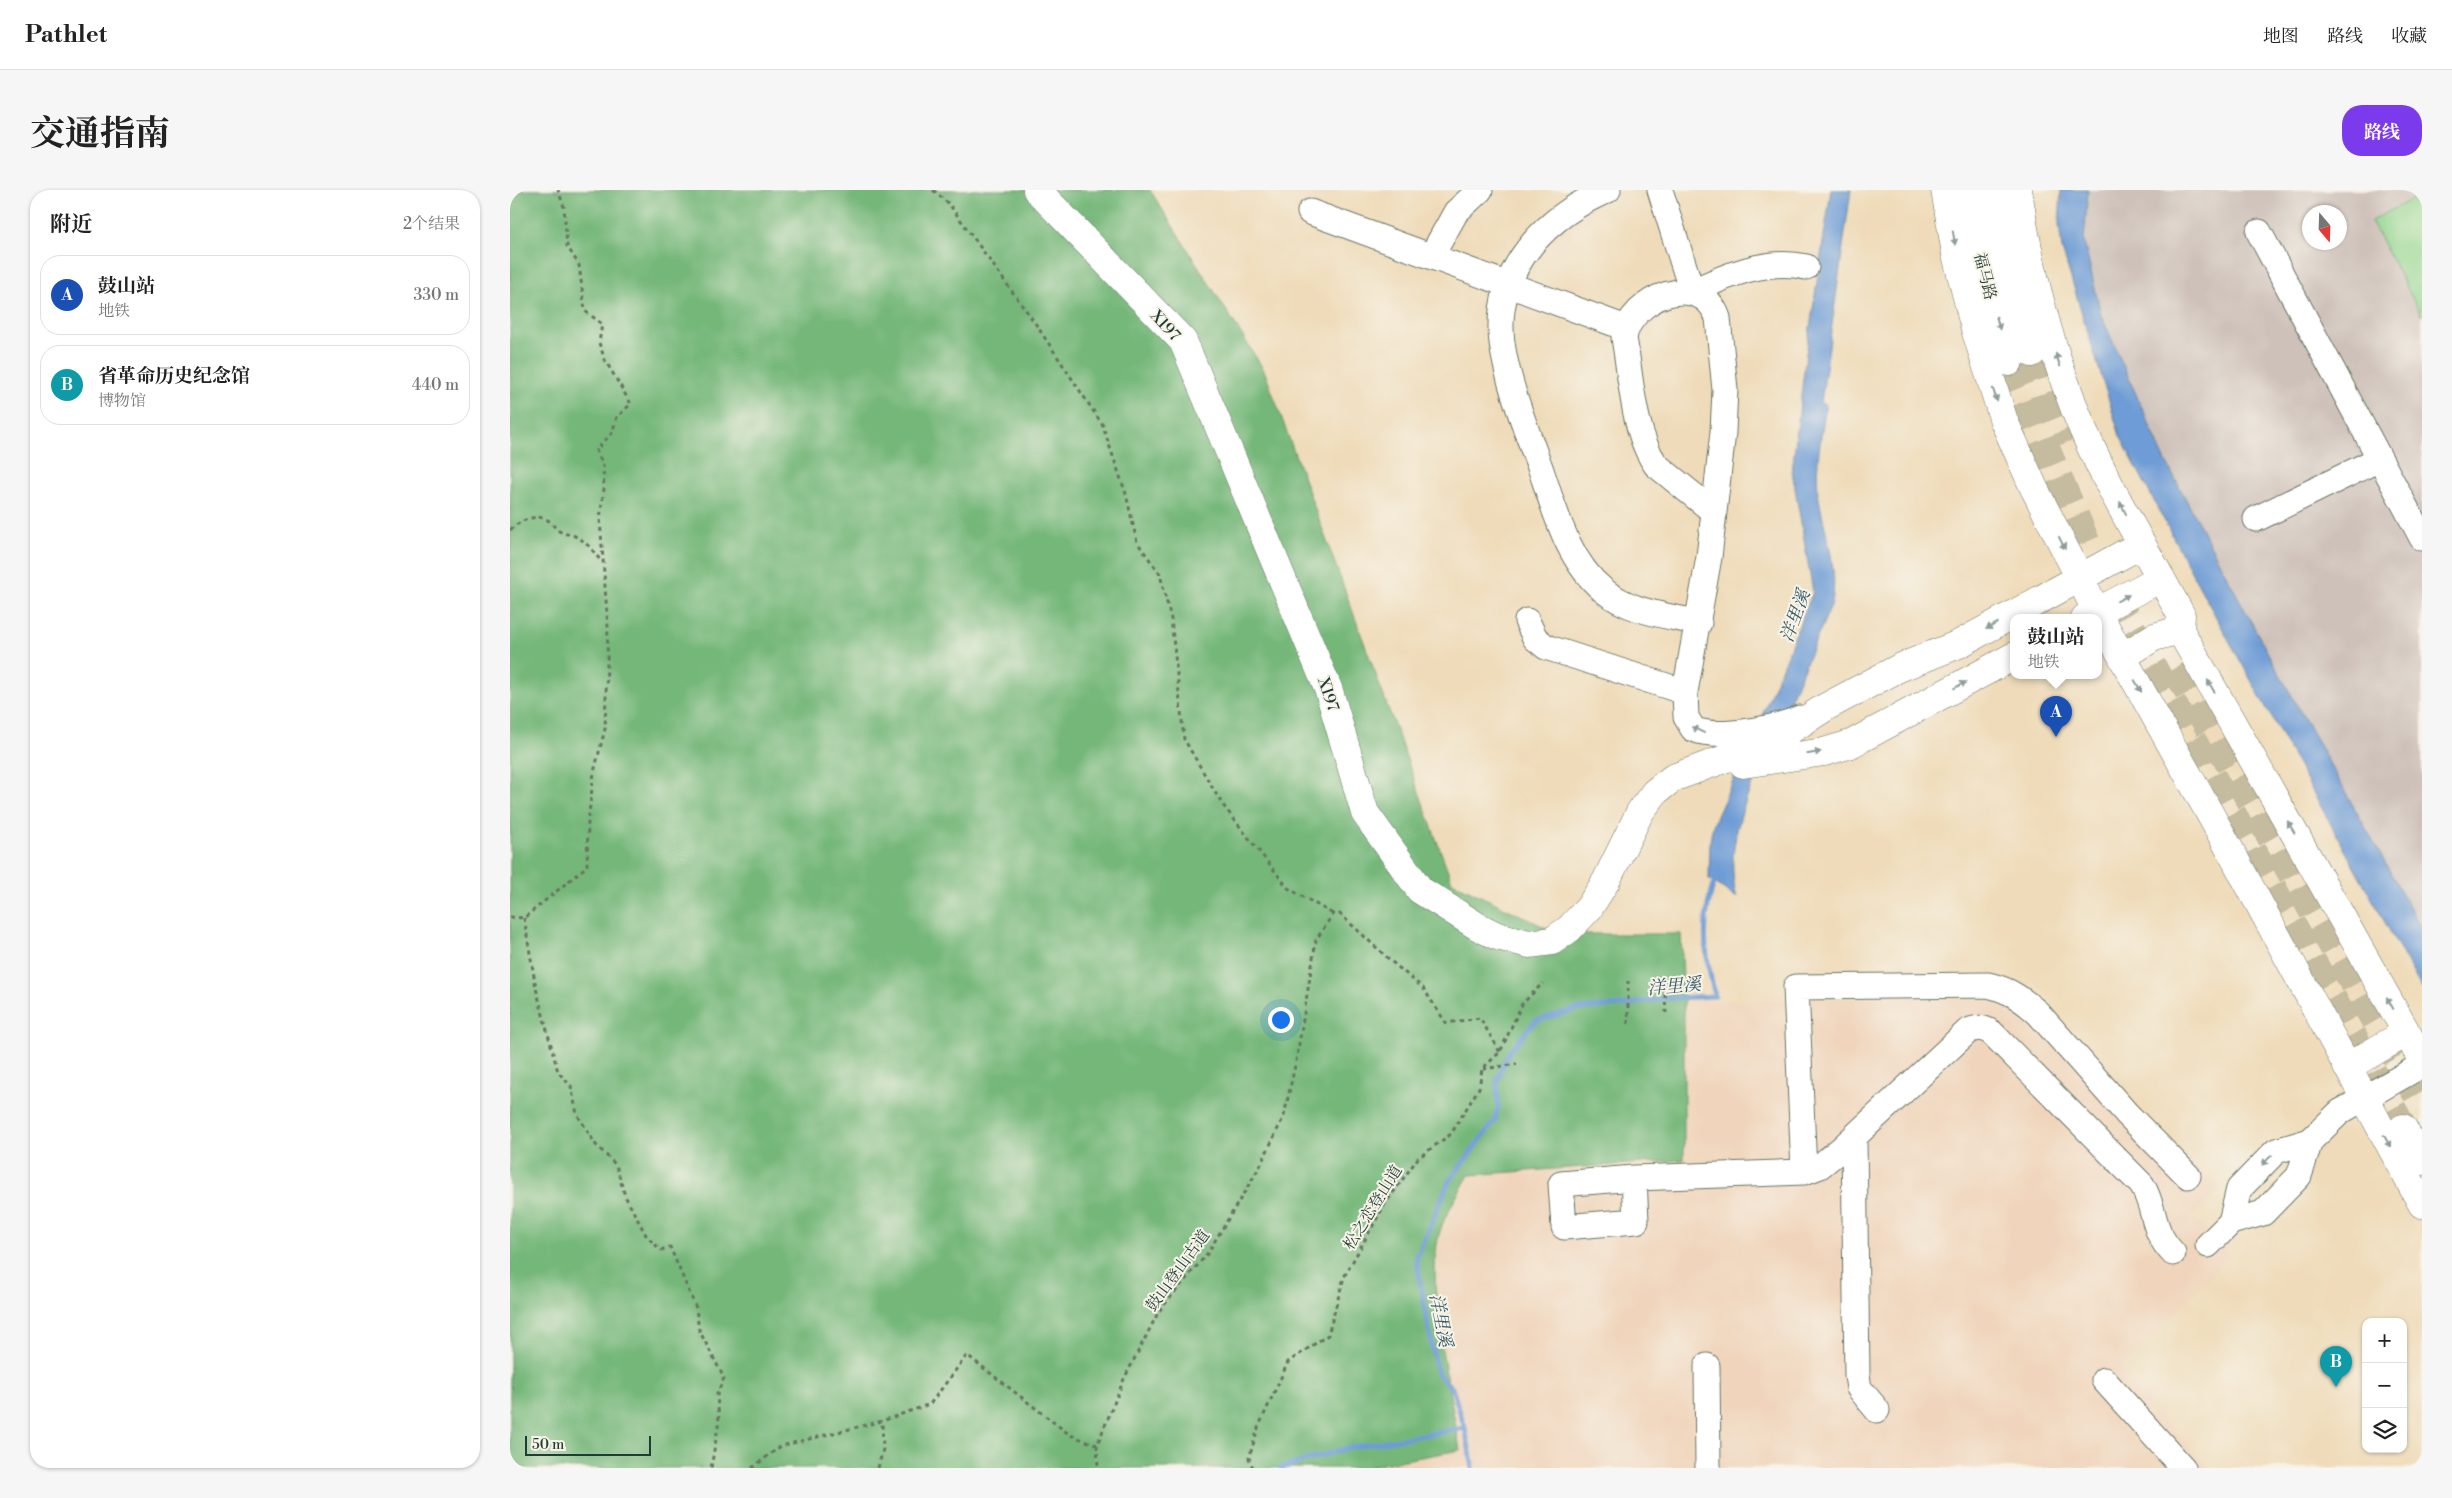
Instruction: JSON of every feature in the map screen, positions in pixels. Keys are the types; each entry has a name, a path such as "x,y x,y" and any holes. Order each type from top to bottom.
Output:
{"main road":[{"name":"X197","path":"1037,190 1183,341 1329,691 1365,813 1420,890 1477,926 1497,936 1529,944 1552,941 1580,918 1597,896 1647,802 1663,785 1692,770 1727,762 1774,743"},
{"path":"1945,190 1965,291 2002,413 2033,486 2080,579 2091,614"},
{"name":"福马路","path":"1968,190 1987,285 2020,358 2011,278 1994,190"},
{"path":"2018,190 2024,230 2042,309 2072,401 2094,451 2181,615 2180,630 2268,789 2317,869 2422,1060"},
{"path":"2015,614 2142,544"},
{"path":"2093,614 2161,578"},
{"path":"1774,743 1824,708 1899,668 1959,644 2010,617"},
{"path":"2102,630 2122,657 2224,839 2422,1204"},
{"path":"2122,657 2154,637 2180,630"},
{"path":"1774,743 1837,749 1852,744 2010,658"},
{"path":"2347,1066 2406,1033"},
{"path":"2403,1128 2422,1161"}],"street":[{"path":"1432,255 1456,212 1480,190"},
{"path":"1608,190 1567,213 1534,239 1523,253 1510,284 1502,312 1501,328 1506,361 1527,431 1554,508 1574,553 1602,589 1625,604 1698,623"},
{"path":"1660,190 1692,292 1709,302 1715,309 1720,336 1725,390 1723,432 1714,512 1698,623 1685,692 1686,717 1693,729 1706,734 1742,731 1774,743"},
{"path":"1310,212 1432,255 1626,328"},
{"path":"2259,232 2422,538"},
{"path":"1714,512 1656,465 1649,455 1639,423 1624,338 1626,328 1629,321 1638,312 1661,296 1670,293 1692,292 1735,274 1770,265 1785,264 1806,268"},
{"path":"2256,519 2379,459"},
{"path":"1527,620 1535,638 1546,648 1685,692"},
{"path":"1804,1172 1796,987 1988,986 2007,990 2023,999 2038,1013 2127,1114 2188,1176"},
{"path":"1634,1178 1804,1172 1820,1166 1854,1139 1968,1031 1976,1027 1984,1028 1992,1033 2142,1185 2148,1196 2161,1241 2172,1252"},
{"path":"2231,1222 2239,1189 2276,1151 2310,1141 2340,1112 2422,1065"},
{"path":"1854,1139 1857,1376 1859,1388 1877,1410"},
{"path":"2208,1245 2231,1222 2263,1213 2299,1176 2310,1141"},
{"path":"2142,1185 2170,1158"},
{"path":"1707,1366 1708,1468"},
{"path":"2104,1380 2183,1468"}],"path":[{"path":"510,917 524,918 587,866 588,822 594,772 605,729 608,627 600,519 604,489 602,466 596,450 612,433 617,417 631,404 605,360 599,343 602,324 585,311 579,265 567,246 564,207 558,190"},
{"path":"933,190 949,204 1034,323 1102,424 1126,494 1137,542 1160,574 1171,619 1184,739 1222,804 1288,888 1333,914 1340,914 1423,988 1446,1023 1480,1018 1500,1052"},
{"path":"510,530 522,520 537,518 548,520 558,531 572,535 588,544 602,562"},
{"name":"鼓山登山古道","path":"1097,1445 1124,1379 1159,1312 1207,1254 1259,1168 1284,1116 1297,1056 1316,940 1333,914"},
{"path":"524,918 536,988 558,1072 571,1086 577,1114 596,1146 616,1165 625,1196 646,1237 661,1250 670,1247 696,1308 700,1330 724,1378 717,1394 719,1421 711,1468"},
{"path":"1664,978 1666,1013"},
{"path":"1628,981 1628,1024"},
{"path":"1482,1069 1500,1052 1522,1004 1543,982"},
{"path":"1482,1069 1517,1064"},
{"name":"松之恋登山道","path":"1253,1468 1249,1458 1258,1428 1288,1362 1328,1335 1344,1277 1376,1220 1418,1158 1451,1134 1478,1088 1482,1069"},
{"path":"752,1468 781,1446 882,1421 930,1404 967,1356 1070,1435 1097,1445 1098,1468"},
{"path":"878,1468 882,1449 882,1421"}],"shaded area":[{"path":"2088,190 2422,190 2422,929 2270,657 2165,460 2101,315 2084,241"},
{"path":"1989,974 2011,979 2030,990 2048,1005 2139,1110 2218,1189 2192,1217 2231,1256 2121,1368 2208,1468 1360,1468 1460,1450 1441,1337 1435,1268 1441,1226 1469,1174 1684,1160 1684,1002 1986,996"}],"green space":[{"path":"510,190 1150,190 1264,370 1452,882 1559,934 1681,934 1684,1002 1684,1160 1469,1175 1442,1225 1437,1247 1435,1274 1437,1304 1445,1368 1460,1450 1360,1468 510,1468"},
{"path":"2422,194 2422,316 2371,221"}],"water":[{"path":"1831,190 1851,190 1821,403 1826,404 1817,470 1820,506 1830,547 1834,589 1832,603 1745,804 1734,850 1733,874 1737,898 1709,879 1710,841 1713,825 1761,718 1813,592 1792,471 1806,354"},
{"path":"2061,190 2088,190 2084,241 2101,315 2165,460 2270,657 2422,929 2422,989 2195,579 2120,436 2062,249 2059,225"}],"waterway":[{"name":"洋里溪","path":"1281,1468 1347,1448 1465,1428 1452,1388 1439,1375 1436,1367 1416,1259 1449,1181 1495,1121 1498,1107 1497,1080 1509,1052 1535,1021 1578,1009 1625,1005 1660,999 1715,996 1708,965 1705,936 1708,908 1716,877"},
{"path":"1465,1428 1473,1468"}],"tunnel":[{"path":"2032,353 2049,411 2063,444"},
{"path":"2009,362 2091,553 2403,1128"},
{"path":"2175,668 2422,1104"}],"place":[{"name":"鼓山站","path":"2056,737"},
{"name":"省革命历史纪念馆","path":"2336,1387"}]}
